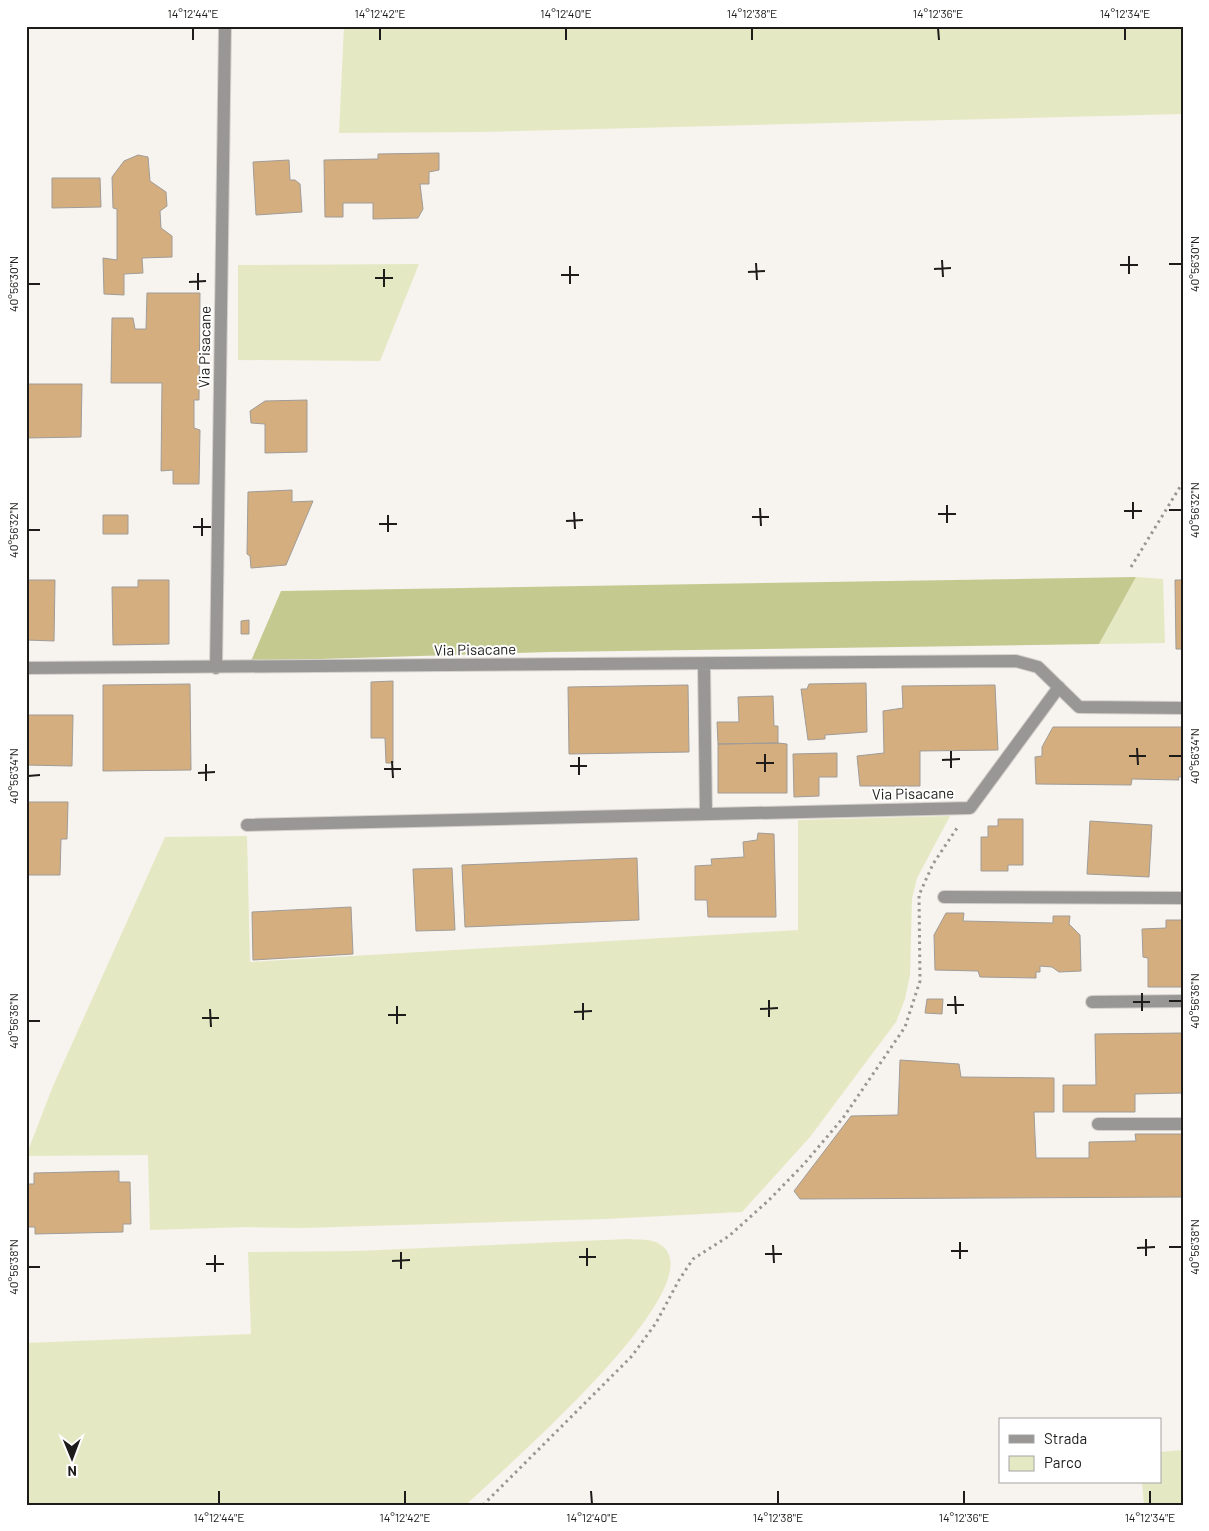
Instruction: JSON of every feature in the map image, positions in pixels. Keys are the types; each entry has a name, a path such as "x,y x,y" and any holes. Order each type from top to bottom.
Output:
{"street":[{"name":"Via Pisacane","path":"216,668 225,26"},
{"name":"Via Pisacane","path":"26,668 1016,661 1038,668 1079,707 1183,708"},
{"path":"704,664 706,814"},
{"name":"Via Pisacane","path":"247,825 970,808 1059,688"},
{"path":"944,897 1183,898"},
{"path":"1092,1002 1183,1002"},
{"path":"1098,1124 1183,1124"}],"path":[{"path":"1130,567 1183,482"},
{"path":"483,1505 632,1356 656,1323 679,1280 693,1259 730,1236 769,1200 804,1164 843,1118 904,1027 920,981 919,895 933,864 970,808"}],"green space":[{"path":"344,26 1183,26 1183,114 478,132 339,133"},
{"path":"419,264 380,361 238,360 238,265"},
{"path":"1136,577 1163,579 1165,643 1099,644"},
{"path":"1136,577 1099,644 550,652 251,661 281,591"},
{"path":"950,816 917,878 912,899 910,975 905,999 896,1022 810,1137 742,1212 604,1219 302,1228 247,1227 150,1230 148,1155 26,1156 53,1086 165,837 247,836 250,962 798,930 798,820"},
{"path":"628,1239 649,1240 661,1245 670,1266 659,1298 632,1337 596,1379 556,1421 466,1505 26,1505 26,1343 251,1334 248,1252 356,1251"},
{"path":"1183,1450 1183,1505 1144,1505 1142,1484 1162,1484 1162,1452"}],"building":[{"path":"439,153 439,170 429,172 429,184 420,184 423,209 418,218 373,219 373,203 343,203 343,217 325,217 324,160 378,159 378,154"},
{"path":"138,155 148,157 150,181 166,192 167,206 160,211 161,228 172,236 172,257 142,258 143,273 124,274 124,295 104,294 103,258 117,260 117,209 113,208 112,177 124,161"},
{"path":"289,160 290,180 295,180 300,184 302,212 256,215 253,162"},
{"path":"52,178 100,178 101,207 52,208"},
{"path":"147,293 200,293 199,400 194,400 194,428 200,430 199,484 173,484 173,470 161,471 162,383 111,383 112,318 133,318 135,329 146,329"},
{"path":"26,384 82,384 81,437 26,438"},
{"path":"307,400 307,452 265,453 265,424 251,423 250,411 265,401"},
{"path":"292,490 292,502 313,501 286,565 251,568 250,556 247,554 248,492"},
{"path":"103,515 128,515 128,534 103,534"},
{"path":"26,580 55,580 54,641 26,640"},
{"path":"138,580 169,580 169,644 113,645 112,587 138,587"},
{"path":"1175,580 1183,580 1183,657 1182,649 1176,649"},
{"path":"249,620 249,634 241,634 241,621"},
{"path":"393,681 393,763 386,763 385,738 371,738 371,682"},
{"path":"866,683 867,732 825,735 825,739 808,740 801,689 807,689 809,684"},
{"path":"190,684 191,770 103,771 103,685"},
{"path":"688,685 689,752 569,754 568,687"},
{"path":"995,685 998,750 920,751 920,786 860,786 857,756 884,753 883,711 903,708 902,686"},
{"path":"773,696 774,726 778,726 778,743 718,744 717,722 739,722 738,697"},
{"path":"26,715 73,715 72,766 26,765"},
{"path":"1053,727 1183,727 1183,777 1178,777 1179,780 1132,779 1131,785 1036,784 1035,757 1042,756 1042,747"},
{"path":"718,744 787,744 787,793 718,793"},
{"path":"837,753 837,777 819,777 819,796 794,797 793,754"},
{"path":"26,802 68,802 67,839 61,839 60,875 26,875"},
{"path":"998,819 1023,819 1023,865 1008,865 1008,871 981,871 981,837 988,837 988,826 998,826"},
{"path":"1090,821 1152,825 1149,877 1087,874"},
{"path":"758,833 774,834 776,917 708,917 707,900 695,900 695,866 712,865 711,859 744,857 743,842 757,840"},
{"path":"637,858 639,920 465,927 462,865"},
{"path":"452,868 455,930 416,931 413,869"},
{"path":"351,907 353,954 253,960 252,912"},
{"path":"946,913 964,913 963,921 1053,923 1053,916 1070,916 1069,924 1080,935 1081,971 1059,972 1052,967 1040,966 1040,972 1036,972 1036,978 980,977 978,971 935,970 934,935"},
{"path":"1166,920 1183,920 1183,987 1148,987 1148,958 1143,957 1142,929 1166,928"},
{"path":"927,999 943,999 942,1014 925,1013"},
{"path":"1183,1033 1183,1093 1135,1094 1135,1112 1063,1112 1063,1085 1096,1085 1095,1034"},
{"path":"900,1060 959,1064 961,1077 1054,1078 1054,1112 1034,1112 1036,1158 1089,1158 1089,1142 1136,1141 1135,1134 1183,1134 1183,1197 800,1199 794,1191 851,1116 898,1115"},
{"path":"119,1171 119,1182 130,1182 131,1224 123,1224 123,1232 35,1234 35,1227 26,1227 26,1184 34,1184 34,1173"}]}
